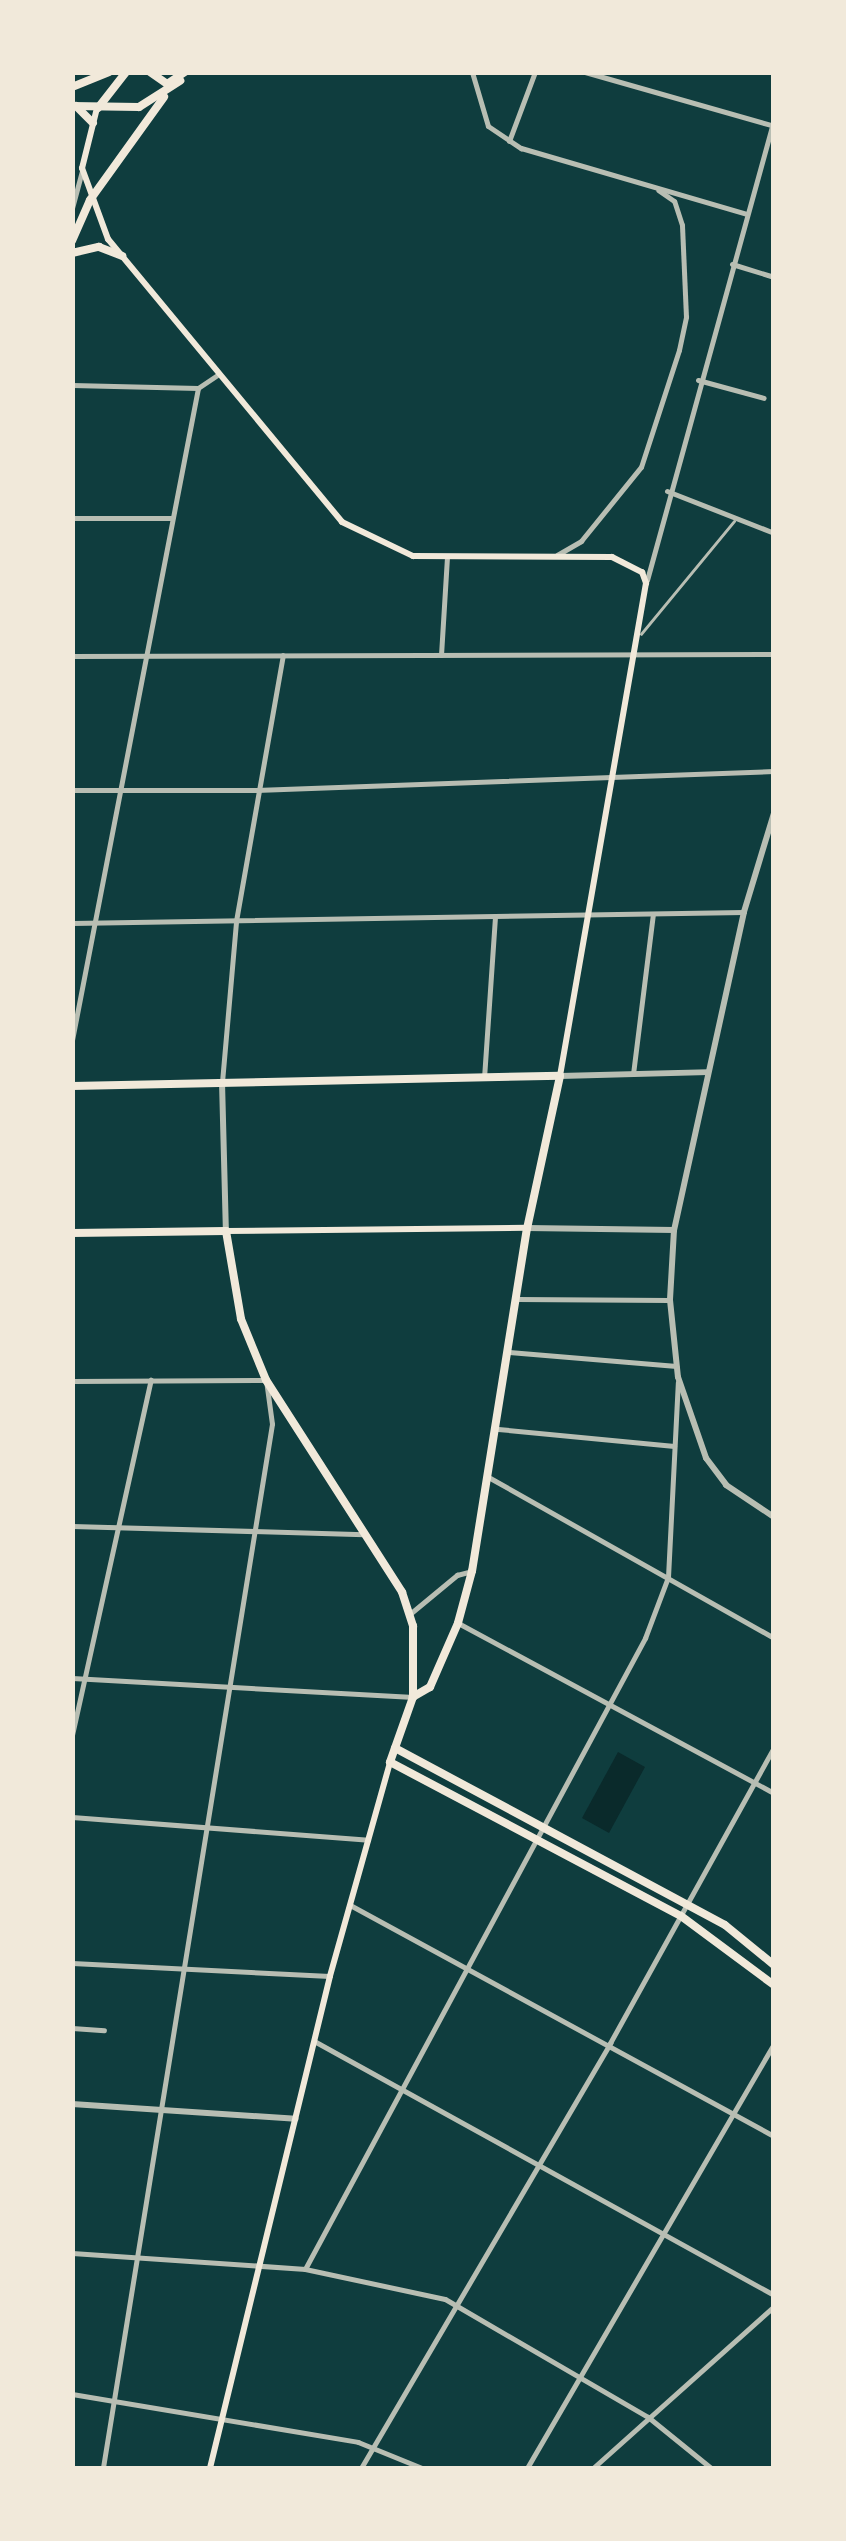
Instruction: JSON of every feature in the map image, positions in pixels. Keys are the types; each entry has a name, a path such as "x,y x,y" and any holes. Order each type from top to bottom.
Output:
{"main road":[{"path":"72,88 110,72"},
{"path":"126,72 98,108 93,122 82,168 90,200 122,256 216,376 342,522 396,551 447,558 556,556 626,560 646,583 608,775 560,1076 528,1228 472,1571 458,1623 430,1687 412,1697"},
{"path":"150,72 160,82 183,77"},
{"path":"72,241 90,200 164,97 183,77"},
{"path":"74,106 138,108 164,97"},
{"path":"74,106 93,122"},
{"path":"73,252 99,246 122,256"},
{"path":"72,1086 560,1076"},
{"path":"72,1233 528,1228"},
{"path":"210,2468 330,1976 412,1697 411,1613 369,1534 266,1380 241,1320 226,1230"},
{"path":"395,1748 725,1924 774,1965"},
{"path":"390,1762 681,1916 774,1985"}],"street":[{"path":"472,72 482,116 509,141 746,214"},
{"path":"509,141 535,72"},
{"path":"586,72 773,124 666,491 646,583"},
{"path":"72,208 82,168"},
{"path":"556,556 581,540 641,468 680,350 686,310 682,225 674,202 658,190"},
{"path":"732,264 774,277"},
{"path":"72,384 198,388 216,376"},
{"path":"698,380 764,398"},
{"path":"72,1040 143,656 198,388"},
{"path":"666,491 774,533"},
{"path":"72,518 171,518"},
{"path":"441,655 447,558"},
{"path":"72,656 774,654"},
{"path":"226,1230 222,1082 236,921 256,790 283,655"},
{"path":"72,790 256,790 774,771"},
{"path":"305,2269 610,1704 668,1577 678,1377 670,1300 674,1230 744,912 774,813"},
{"path":"72,923 744,912"},
{"path":"633,1074 653,914"},
{"path":"484,1078 495,916"},
{"path":"560,1076 708,1072"},
{"path":"528,1228 674,1230"},
{"path":"517,1299 670,1300"},
{"path":"509,1352 677,1366"},
{"path":"678,1377 706,1458 726,1485 774,1517"},
{"path":"72,1736 151,1380"},
{"path":"72,1381 266,1380 272,1424 103,2468"},
{"path":"498,1429 674,1446"},
{"path":"490,1478 774,1638"},
{"path":"72,1526 369,1534"},
{"path":"411,1613 458,1575 472,1571"},
{"path":"458,1623 774,1793"},
{"path":"72,1678 412,1697"},
{"path":"360,2468 610,2044 774,1747"},
{"path":"72,1817 368,1840"},
{"path":"350,1906 469,1966 774,2136"},
{"path":"72,1963 330,1976"},
{"path":"72,2028 104,2030"},
{"path":"314,2041 774,2295"},
{"path":"528,2468 774,2043"},
{"path":"72,2104 296,2118"},
{"path":"72,2253 305,2269 458,2304 648,2416 711,2468"},
{"path":"593,2468 774,2306"},
{"path":"72,2394 223,2415 373,2447 422,2468"}],"lane":[{"path":"636,638 661,617 736,518"}],"water":[{"path":"618,1752 645,1767 609,1833 582,1818"}]}
